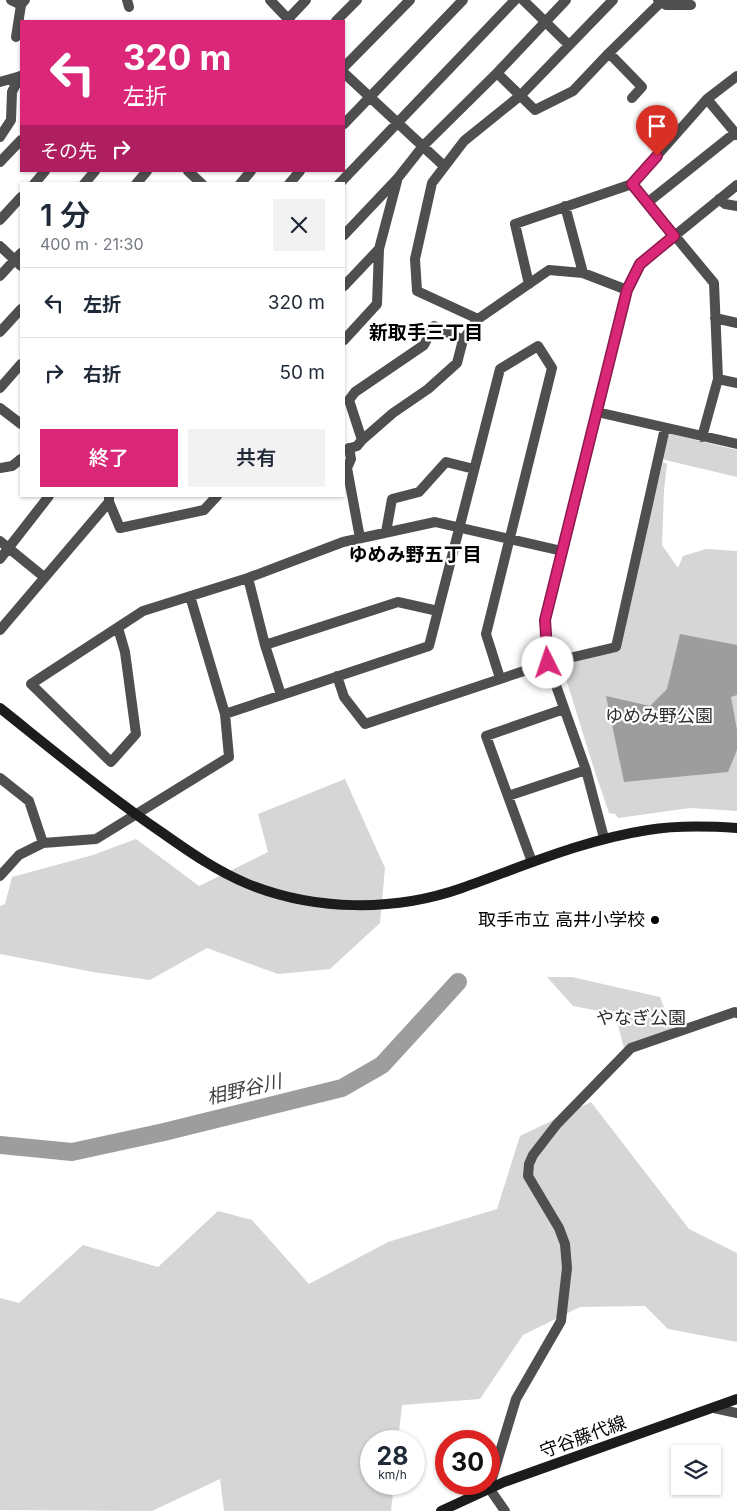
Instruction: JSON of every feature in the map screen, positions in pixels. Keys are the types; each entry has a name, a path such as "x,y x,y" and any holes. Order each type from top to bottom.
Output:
{"street":[{"path":"11,0 23,3 16,37"},
{"path":"270,0 289,20 306,0"},
{"path":"337,20 357,0"},
{"path":"345,67 410,0"},
{"path":"345,123 464,0"},
{"path":"341,182 397,121 515,0"},
{"path":"523,0 569,45"},
{"path":"345,234 398,179 423,146 497,73 566,0"},
{"path":"478,319 417,291 415,259 432,184 464,141 521,95 613,0"},
{"path":"497,73 535,110 573,91 609,53 663,2 691,5"},
{"path":"609,53 642,87 632,98"},
{"path":"345,73 444,166"},
{"path":"0,82 20,76"},
{"path":"529,284 515,224 632,184 707,99 737,76"},
{"path":"0,138 11,120 12,92 20,78"},
{"path":"647,203 736,134 707,99"},
{"path":"0,162 20,141"},
{"path":"36,182 44,172"},
{"path":"86,182 94,172"},
{"path":"138,182 146,172"},
{"path":"242,182 251,172"},
{"path":"291,182 299,172"},
{"path":"345,339 377,304 379,248 398,179"},
{"path":"632,184 714,283 718,379 702,437"},
{"path":"604,838 586,770 548,663 545,620 627,290 640,264 737,185"},
{"path":"0,220 20,198"},
{"path":"719,199 726,204 737,206"},
{"path":"565,206 583,273"},
{"path":"0,246 19,259 0,276"},
{"path":"345,285 379,248"},
{"path":"360,538 347,468 351,459 346,449 357,446 393,412 428,390 457,363 463,340 478,319 549,270 583,273 627,290"},
{"path":"0,332 20,310"},
{"path":"715,318 737,323"},
{"path":"362,440 346,401 355,392 424,345 434,326 463,340"},
{"path":"225,714 429,646 500,369 538,346 552,368 486,634 500,678"},
{"path":"0,388 20,365"},
{"path":"718,379 737,383"},
{"path":"0,408 20,423"},
{"path":"597,412 737,444"},
{"path":"337,676 344,697 365,724 548,663 616,646 664,428"},
{"path":"0,468 12,466 20,461"},
{"path":"386,532 392,499 419,492 446,462 474,469"},
{"path":"0,559 4,545 48,497"},
{"path":"0,630 109,499 120,528 204,510 216,497"},
{"path":"118,628 125,652 136,734 111,762 31,684 143,611 248,578 343,542 435,522 562,551"},
{"path":"4,545 44,577"},
{"path":"248,578 265,646 281,695"},
{"path":"0,876 19,855 43,843 96,839 228,757 225,714 190,596"},
{"path":"265,646 398,602 438,611"},
{"path":"0,708 135,814 207,864 248,884 289,898 328,904 372,904 417,900 460,889 604,838 650,829 709,826 737,828"},
{"path":"532,862 486,736 564,710"},
{"path":"508,796 586,770"},
{"path":"0,778 29,801 43,843"},
{"path":"500,1452 516,1399 561,1321 567,1268 565,1244 559,1228 528,1176 529,1164 533,1155 557,1124 631,1048 735,1012 737,1013"},
{"name":"守谷藤代線","path":"500,1484 737,1399"},
{"path":"714,1408 737,1413"},
{"name":"守谷藤代線","path":"441,1511 474,1495"},
{"path":"494,1495 505,1511"}],"green space":[{"path":"671,434 737,450 737,477 661,459 667,436"},
{"name":"ゆめみ野公園","path":"663,462 667,464 662,545 678,568 683,556 706,549 737,551 737,811 690,808 618,818 615,814 609,813 563,669 565,665 618,648"},
{"path":"345,779 385,868 380,923 330,969 278,974 207,948 150,980 93,972 0,954 0,906 5,904 12,877 93,855 136,839 199,886 268,852 258,814"},
{"name":"やなぎ公園","path":"547,977 572,977 660,997 674,1033 625,1052 615,1014 573,1006"},
{"path":"591,1102 689,1229 737,1253 737,1342 668,1329 645,1306 580,1307 523,1335 480,1399 402,1405 399,1430 360,1430 360,1495 393,1495 391,1511 224,1511 220,1479 152,1511 0,1510 0,1298 19,1303 83,1245 158,1267 218,1211 252,1220 309,1284 388,1242 497,1209 520,1136"}],"shaded area":[{"path":"680,634 737,645 737,695 731,697 737,730 737,750 728,772 624,782 606,696 650,706 667,689"}],"waterway":[{"name":"相野谷川","path":"0,1145 72,1152 164,1132 342,1088 382,1065 458,982"}],"place":[{"name":"取手市立 高井小学校","path":"655,920"}],"district":[{"name":"新取手三丁目","path":"426,332"},
{"name":"ゆめみ野五丁目","path":"415,554"}],"route":[{"path":"548,663 545,620 627,290 640,264 674,236 632,184 657,156"}]}
